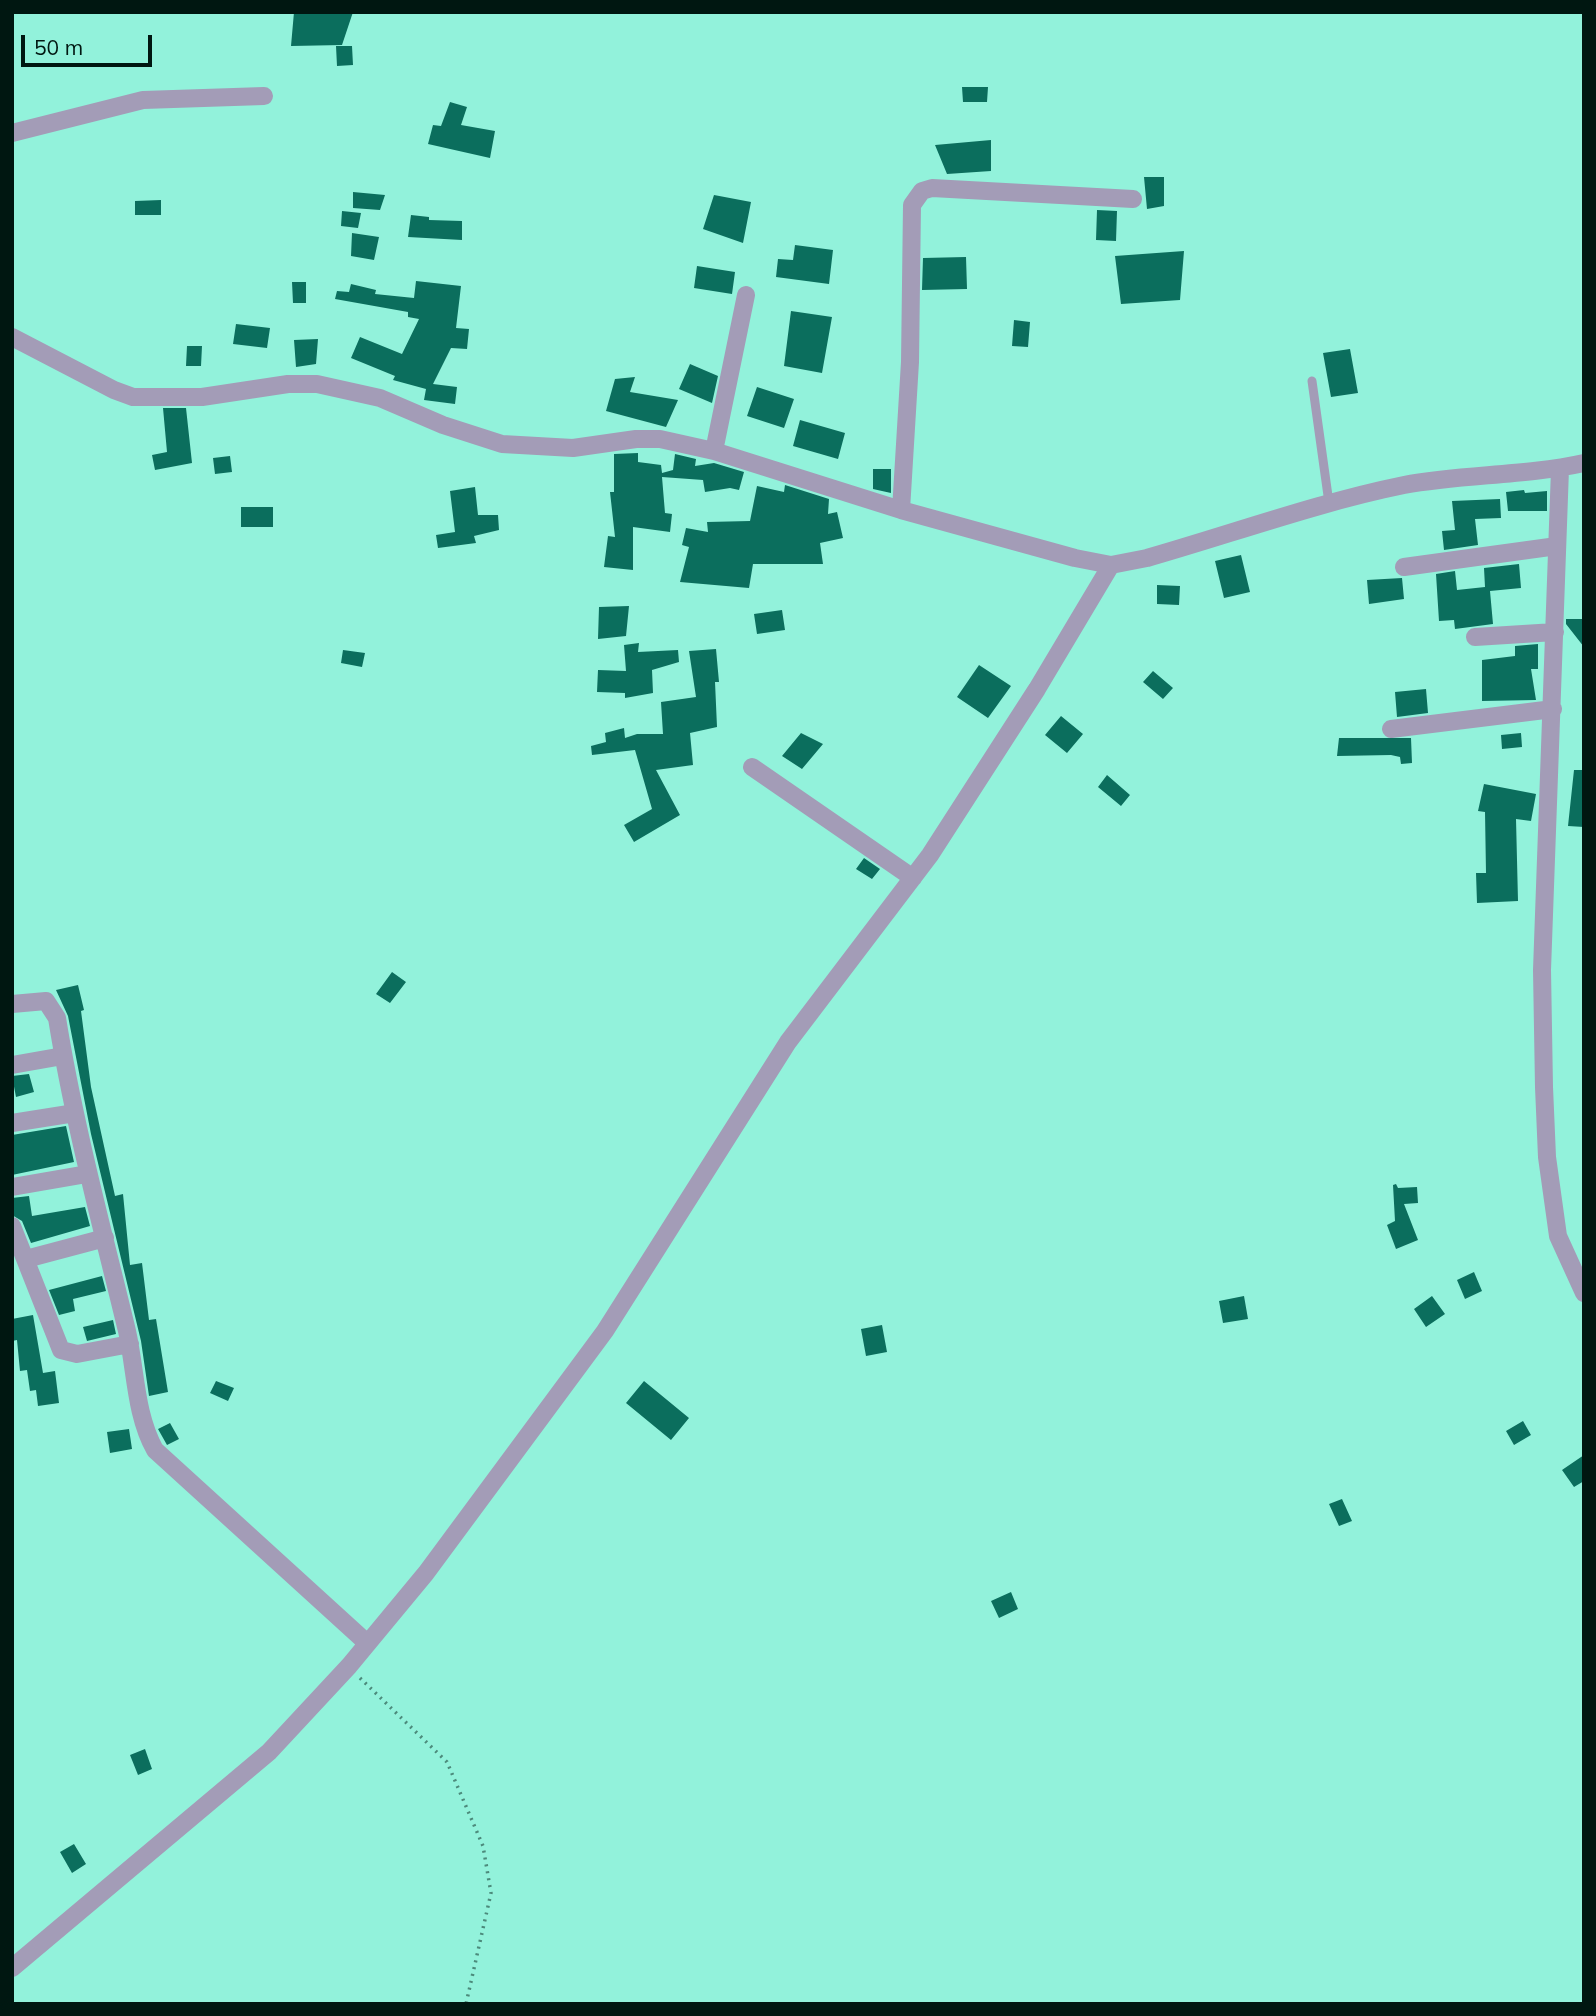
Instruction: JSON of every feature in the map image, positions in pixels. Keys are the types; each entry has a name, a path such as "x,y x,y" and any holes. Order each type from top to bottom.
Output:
{"street":[{"path":"12,133 143,100 264,96"},
{"path":"901,510 910,362 912,205 916,197 932,188 1133,199"},
{"path":"713,451 746,295"},
{"path":"12,337 114,390 133,397 202,397 288,384 317,384 380,398 443,425 502,444 573,449 636,439 660,439 713,451 1017,543 1111,565 1147,558 1330,505 1444,478 1560,469 1584,463"},
{"path":"1560,469 1542,971 1544,1087 1547,1157 1558,1236 1575,1255 1584,1293"},
{"path":"1404,567 1557,546"},
{"path":"12,1968 268,1752 349,1666 426,1573 605,1331 788,1042 913,878 1030,700 1111,565"},
{"path":"1475,637 1555,632"},
{"path":"1391,729 1484,720 1553,709"},
{"path":"752,767 913,878"},
{"path":"12,1004 46,1001 57,1018 87,1174 130,1344 143,1423 155,1450 367,1643"},
{"path":"12,1065 63,1056"},
{"path":"12,1122 75,1113"},
{"path":"12,1187 87,1174"},
{"path":"12,1226 61,1350 77,1354 130,1344"},
{"path":"26,1259 105,1238"}],"lane":[{"path":"1312,381 1330,505"}],"path":[{"path":"349,1666 447,1762 483,1846 491,1893 466,2004"}],"building":[{"path":"294,12 353,12 342,45 291,46"},
{"path":"336,46 352,46 353,65 337,66"},
{"path":"962,87 988,87 987,102 963,102"},
{"path":"450,102 467,107 461,125 495,131 490,158 428,144 433,125 441,126"},
{"path":"991,140 991,171 947,174 935,145"},
{"path":"1144,177 1164,177 1164,206 1147,209"},
{"path":"353,192 385,195 380,210 353,208"},
{"path":"714,195 751,202 743,243 703,229"},
{"path":"161,200 161,215 135,215 135,201"},
{"path":"1097,210 1117,211 1116,241 1096,240"},
{"path":"342,211 361,213 358,228 341,226"},
{"path":"411,215 429,217 429,220 462,221 462,240 408,237"},
{"path":"352,233 379,237 374,260 351,256"},
{"path":"795,245 833,250 829,284 776,277 778,259 793,260"},
{"path":"1184,251 1180,300 1121,304 1115,256"},
{"path":"966,257 967,289 922,290 923,258"},
{"path":"697,266 735,272 732,294 694,288"},
{"path":"416,281 461,286 456,328 469,329 467,349 451,348 433,384 457,387 455,404 424,400 426,389 393,380 395,376 351,358 360,337 402,354 419,319 408,317 408,312 335,299 337,291 349,292 351,284 376,290 375,294 414,298"},
{"path":"292,282 306,282 306,303 293,303"},
{"path":"791,311 832,317 822,373 784,366"},
{"path":"1014,320 1030,322 1028,347 1012,346"},
{"path":"236,324 270,328 267,348 233,344"},
{"path":"318,339 316,364 296,367 294,340"},
{"path":"187,346 202,346 201,366 186,366"},
{"path":"1350,349 1358,393 1331,397 1323,353"},
{"path":"690,364 718,376 712,403 679,389"},
{"path":"635,377 630,392 678,400 666,427 606,411 615,379"},
{"path":"757,387 794,399 784,428 747,416"},
{"path":"163,408 186,408 192,463 155,470 152,455 167,452"},
{"path":"800,420 845,433 838,459 793,446"},
{"path":"638,453 638,462 661,465 662,473 673,470 675,454 696,459 695,466 714,463 744,472 739,490 730,488 705,492 703,480 662,477 665,513 672,514 670,532 633,527 633,570 604,567 608,536 615,537 610,492 614,492 614,454"},
{"path":"230,456 232,472 215,474 213,458"},
{"path":"873,469 891,469 891,493 873,489"},
{"path":"785,485 829,499 828,514 837,512 843,538 820,543 823,564 753,564 749,588 680,582 689,547 682,545 686,528 708,532 707,522 750,521 757,486 784,492"},
{"path":"475,487 478,515 498,515 499,530 474,536 476,543 438,548 436,535 455,532 450,491"},
{"path":"1524,490 1525,493 1547,491 1547,511 1508,511 1506,492"},
{"path":"1500,499 1501,518 1475,519 1478,545 1444,550 1442,531 1455,530 1452,501"},
{"path":"241,507 273,507 273,527 241,527"},
{"path":"1241,555 1250,592 1224,598 1215,561"},
{"path":"1519,564 1521,588 1490,591 1493,624 1455,629 1454,620 1439,621 1436,574 1455,571 1457,590 1485,587 1484,568"},
{"path":"1402,578 1404,599 1369,604 1367,580"},
{"path":"1157,585 1180,586 1179,605 1157,604"},
{"path":"629,606 626,636 598,639 599,607"},
{"path":"782,610 785,630 757,634 754,614"},
{"path":"1566,619 1584,619 1584,647 1566,624"},
{"path":"639,643 638,652 678,650 679,662 652,670 653,693 625,698 625,693 597,692 598,670 626,671 624,645"},
{"path":"1538,644 1538,669 1531,669 1536,700 1482,701 1482,660 1515,656 1515,646"},
{"path":"716,649 719,682 715,682 717,727 690,733 693,765 656,770 680,815 634,842 624,825 652,809 635,750 592,755 591,746 606,742 605,733 624,728 625,738 637,734 663,734 661,702 696,697 689,651"},
{"path":"343,650 365,653 362,667 341,663"},
{"path":"979,665 1011,686 988,718 957,697"},
{"path":"1153,671 1173,688 1163,699 1143,682"},
{"path":"1426,689 1428,713 1397,717 1395,692"},
{"path":"1061,716 1083,734 1067,753 1045,735"},
{"path":"801,733 823,744 802,769 782,756"},
{"path":"1521,733 1522,747 1502,749 1501,735"},
{"path":"1339,738 1411,738 1412,763 1401,764 1400,757 1391,755 1337,756"},
{"path":"1574,770 1584,770 1584,827 1568,826"},
{"path":"1107,775 1130,795 1121,806 1098,787"},
{"path":"1484,784 1536,794 1531,821 1516,819 1518,901 1477,903 1476,873 1486,873 1485,812 1478,811"},
{"path":"864,858 880,869 872,879 856,869"},
{"path":"392,972 406,982 390,1003 376,994"},
{"path":"78,985 84,1010 81,1011 91,1087 115,1196 123,1194 130,1265 142,1263 149,1320 156,1319 168,1392 149,1396 141,1341 91,1134 68,1016 56,990"},
{"path":"29,1074 34,1092 16,1097 12,1076"},
{"path":"66,1126 74,1162 12,1175 12,1135"},
{"path":"1396,1184 1398,1188 1417,1187 1418,1203 1404,1204 1418,1240 1396,1249 1387,1225 1395,1221 1393,1185"},
{"path":"29,1196 32,1216 85,1207 90,1226 31,1243 22,1221 12,1215 12,1198"},
{"path":"1474,1272 1482,1291 1465,1299 1457,1280"},
{"path":"102,1276 106,1291 73,1299 75,1311 59,1315 49,1290"},
{"path":"1244,1296 1248,1319 1223,1323 1219,1301"},
{"path":"1432,1296 1445,1314 1426,1327 1414,1309"},
{"path":"33,1315 43,1373 55,1371 59,1403 38,1406 36,1390 30,1391 27,1370 20,1371 17,1340 12,1341 12,1319"},
{"path":"113,1320 116,1334 87,1341 83,1327"},
{"path":"882,1325 887,1352 866,1356 861,1329"},
{"path":"216,1381 234,1388 228,1401 210,1393"},
{"path":"644,1381 689,1418 671,1440 626,1403"},
{"path":"1523,1421 1531,1435 1514,1445 1506,1431"},
{"path":"170,1423 179,1439 167,1445 158,1429"},
{"path":"129,1429 132,1449 110,1453 107,1432"},
{"path":"1584,1455 1584,1481 1574,1487 1562,1470"},
{"path":"1342,1499 1352,1521 1339,1526 1329,1504"},
{"path":"1011,1592 1018,1609 999,1618 991,1601"},
{"path":"145,1749 152,1769 138,1775 130,1755"},
{"path":"74,1844 86,1864 72,1873 60,1852"}]}
